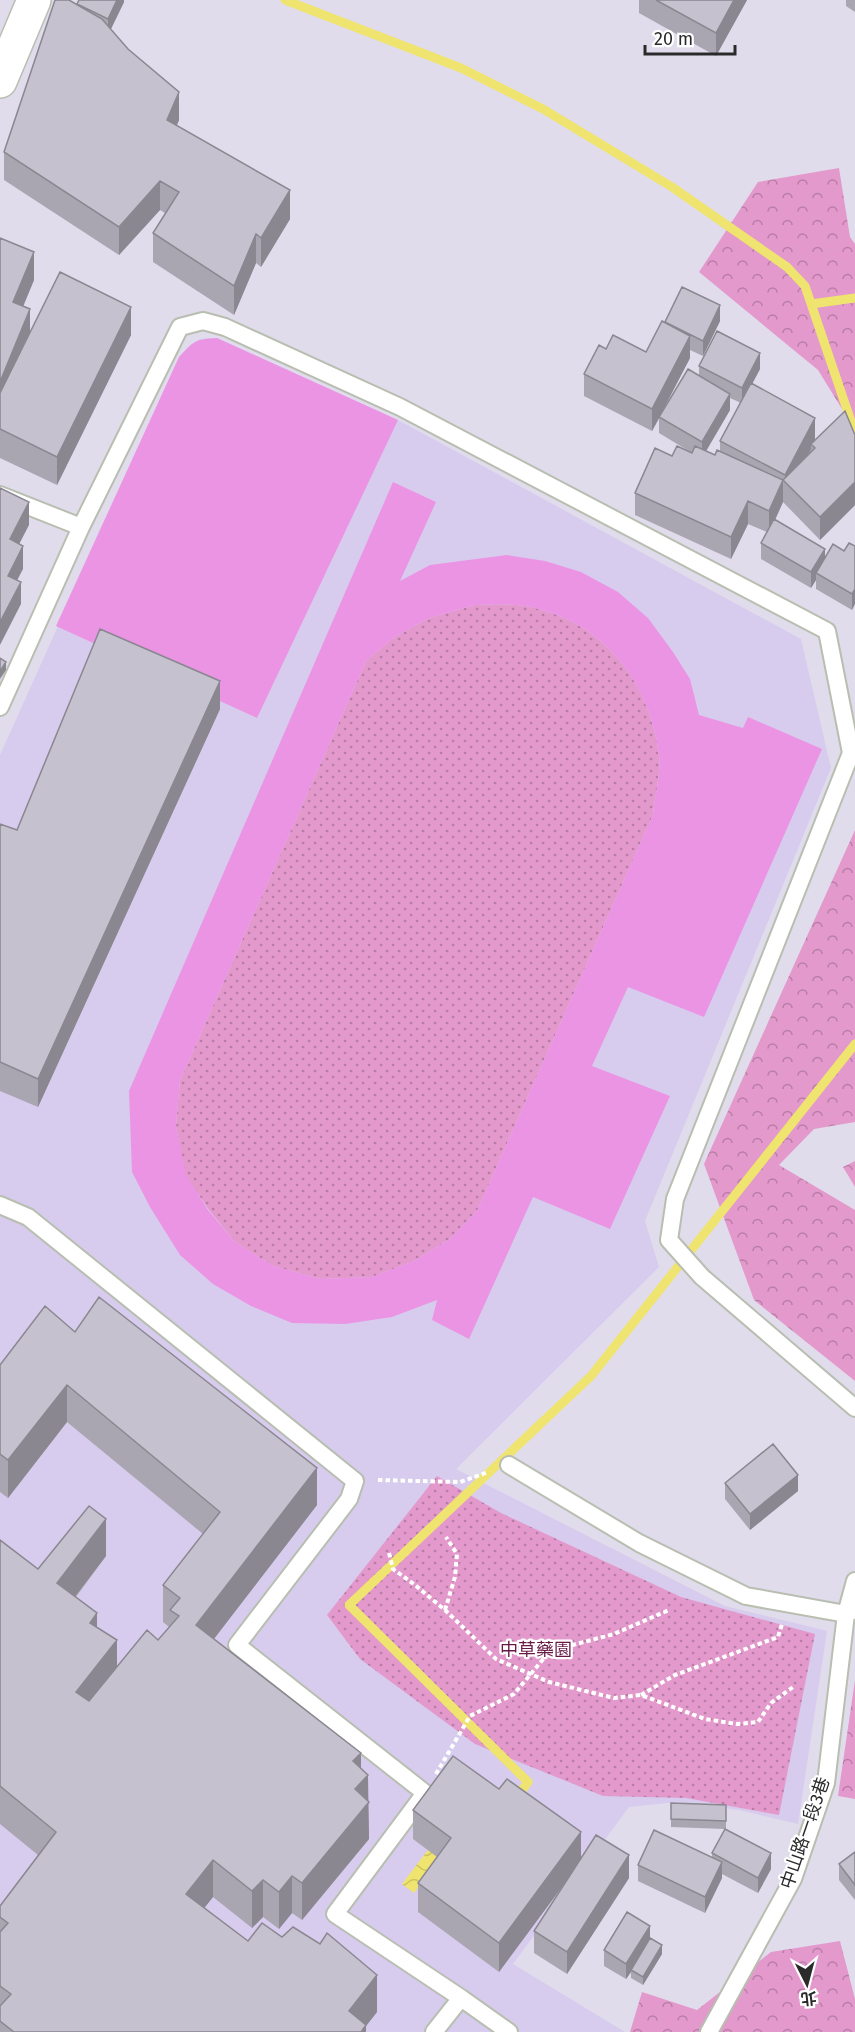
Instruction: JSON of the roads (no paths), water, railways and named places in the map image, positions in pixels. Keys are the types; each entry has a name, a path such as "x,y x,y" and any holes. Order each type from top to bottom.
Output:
{"street":[{"path":"0,81 34,0"}],"lane":[{"path":"0,707 81,527 180,327 204,321 225,327 400,407 827,631 851,753 675,1199 669,1240 702,1277 855,1408"},
{"path":"0,495 81,527"},
{"path":"0,1205 28,1218 355,1481 349,1499 237,1646 425,1792 335,1914 509,2032"},
{"path":"509,1465 639,1543 746,1596 850,1612"},
{"name":"中山路一段3巷","path":"710,2032 793,1879 826,1783 855,1581"},
{"path":"434,2032 461,1998"}],"water":[{"path":"434,1842 458,1860 422,1882 414,1893 402,1884"}],"waterway":[{"path":"285,0 461,68 543,109 672,187 787,267 805,286 855,433"},
{"path":"811,304 855,298"},
{"path":"516,1798 528,1782 349,1605 591,1376 855,1044"}],"park label":[{"name":"中草藥園","path":"536,1650"}]}
